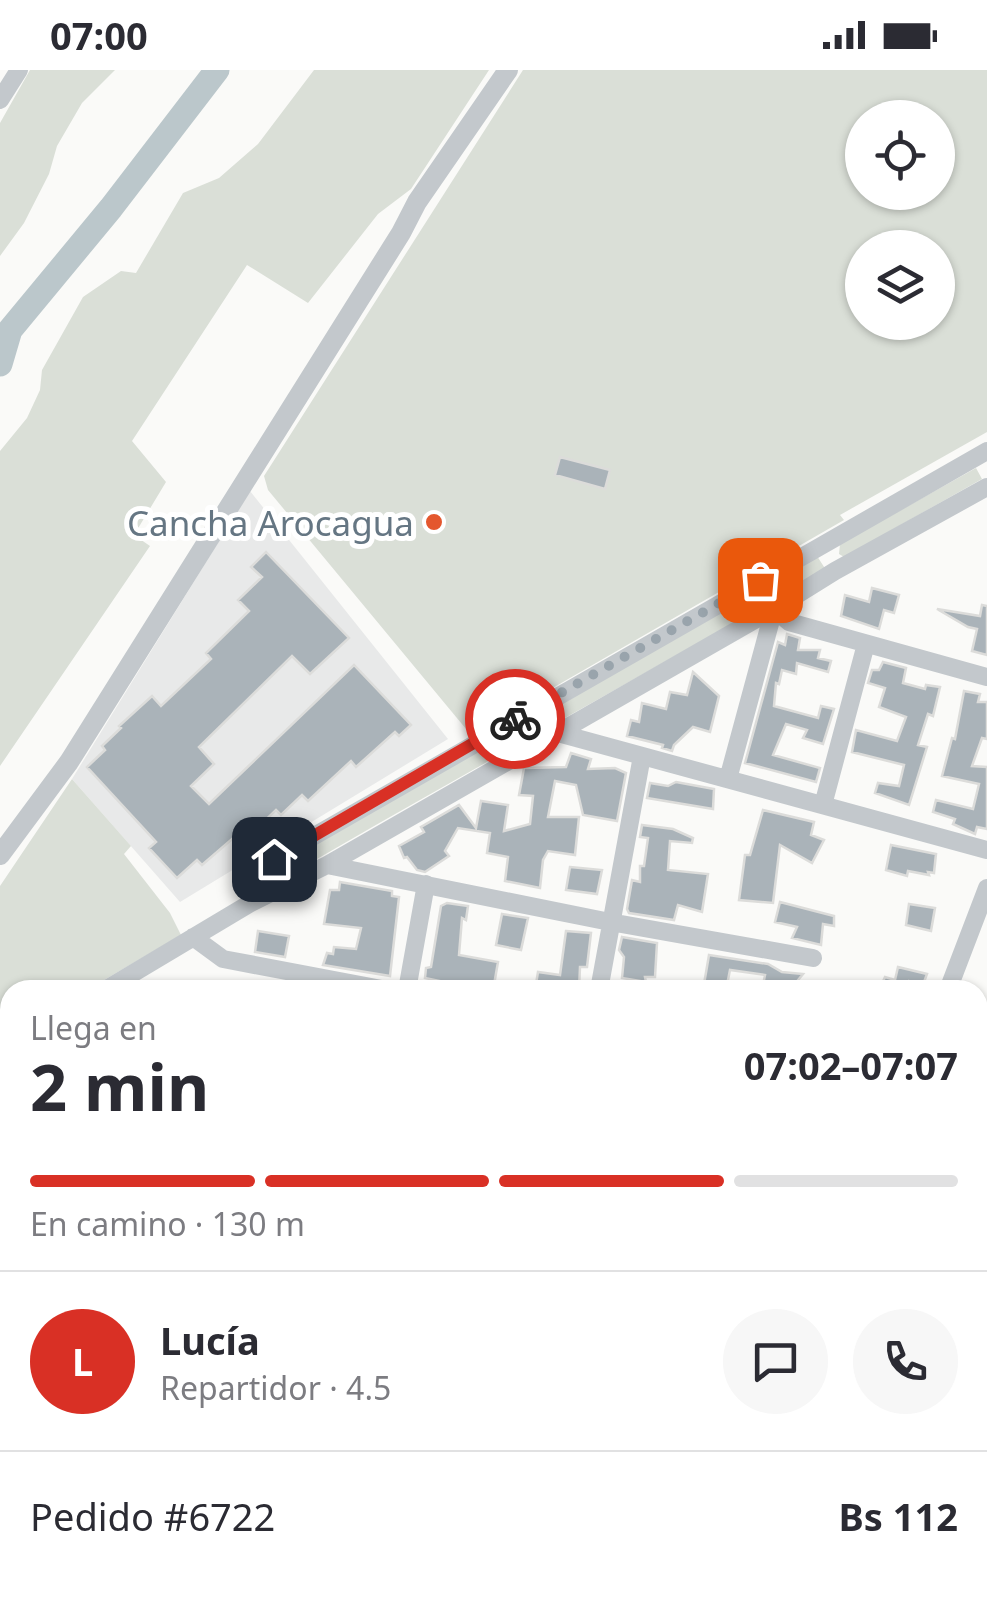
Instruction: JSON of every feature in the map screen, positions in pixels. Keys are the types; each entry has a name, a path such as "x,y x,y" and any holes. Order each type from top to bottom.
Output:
{"street":[{"path":"0,100 18,70"},
{"path":"0,856 69,762 361,298 417,202 508,70"},
{"path":"249,904 274,859 821,546 984,459"},
{"path":"122,980 249,904 327,864 774,610 835,571 987,488"},
{"path":"821,546 835,571"},
{"path":"774,610 790,622 987,677"},
{"path":"728,780 774,610"},
{"path":"822,806 866,644"},
{"path":"558,733 987,850"},
{"path":"601,980 642,756"},
{"path":"327,864 610,922 812,958"},
{"path":"408,980 426,884"},
{"path":"952,980 987,888"},
{"path":"193,937 223,959 335,980"}],"shaded area":[{"path":"30,70 115,70 82,103 57,146 49,174 24,223 0,256 0,123"},
{"path":"314,70 489,70 411,189 378,214 308,303 247,265 132,441 166,482 134,535 150,546 0,766 0,451 27,418 40,390 42,370 83,297 121,271 136,273 183,193 219,178 258,144"},
{"path":"523,70 987,70 987,432 840,515 844,520 471,735 268,490 264,476"},
{"path":"976,468 982,479 844,557 839,554 840,544"},
{"path":"250,491 448,739 180,902 72,779"},
{"path":"817,556 826,570 267,888 282,863"},
{"path":"72,779 131,846 124,854 170,913 181,935 104,980 0,980 0,886"}],"building":[{"path":"560,457 610,470 605,489 555,475"},
{"path":"266,552 349,638 310,674 292,656 199,747 214,764 191,786 209,804 354,665 411,725 399,736 395,732 356,767 351,761 308,801 302,795 281,815 276,810 252,833 246,827 202,865 197,860 177,878 149,848 156,842 87,767 105,750 102,746 119,726 152,696 161,706 211,659 206,653 249,611 238,600 262,577 251,567"},
{"path":"872,588 899,595 894,613 884,610 879,629 841,616 845,595 869,602"},
{"path":"982,605 987,606 987,655 972,651 977,629 937,609 980,616"},
{"path":"787,634 800,638 798,650 820,650 818,658 831,661 828,672 797,663 796,674 782,670 779,684 776,683 774,706 818,718 821,706 834,709 823,744 803,738 807,730 786,724 773,755 820,768 816,782 745,763 778,642 785,645"},
{"path":"883,662 906,668 903,683 925,689 926,685 940,687 933,716 928,714 918,745 927,747 909,805 875,793 878,783 899,786 904,765 852,752 856,730 897,741 906,717 879,707 885,688 868,683 872,670 879,670"},
{"path":"693,672 719,696 710,732 693,727 672,751 627,736 631,720 639,722 642,703 666,709 670,692 687,695"},
{"path":"964,691 980,694 978,702 987,702 987,739 982,738 972,766 987,767 987,829 977,827 975,834 953,824 955,819 933,812 936,800 973,809 979,784 942,776 952,738 955,739"},
{"path":"571,753 591,759 588,769 615,768 626,773 617,821 583,815 576,785 555,781 548,817 579,817 575,855 548,851 540,888 505,881 508,857 487,853 490,833 458,828 445,851 449,856 425,872 404,858 399,846 424,832 421,827 459,805 476,828 481,801 508,805 504,831 530,824 533,796 519,795 524,768 566,767"},
{"path":"676,782 714,789 713,809 647,798 650,783 668,786"},
{"path":"763,810 814,822 811,835 824,840 812,863 780,845 773,903 739,900 745,855 750,855"},
{"path":"642,825 673,829 693,838 692,843 670,841 668,870 708,874 702,912 678,905 674,920 629,913 632,880 640,882 640,866 644,866 648,838 640,837"},
{"path":"891,845 936,854 934,873 908,871 907,876 886,870"},
{"path":"570,867 602,870 597,894 566,890"},
{"path":"340,882 392,891 392,896 399,897 390,976 323,965 334,947 356,949 361,928 324,924 330,890 339,890"},
{"path":"780,902 834,916 834,926 823,924 821,945 792,938 797,927 775,922"},
{"path":"909,904 935,908 931,931 906,925"},
{"path":"441,906 468,906 466,920 462,918 459,955 498,962 495,980 425,978 426,968 431,967"},
{"path":"502,914 528,918 521,950 496,945"},
{"path":"258,931 289,936 285,957 255,952"},
{"path":"566,931 591,933 587,967 580,967 579,980 537,980 538,972 560,975"},
{"path":"622,937 657,943 655,977 622,978 624,957 619,950"},
{"path":"709,955 803,974 798,980 764,980 765,975 730,970 728,980 705,980"},
{"path":"898,967 927,974 925,980 895,980"}],"waterway":[{"path":"0,364 10,330 111,208 217,70"}],"way so far":[{"path":"515,719 760,580"}],"place":[{"name":"Cancha Arocagua","path":"434,522"}],"route":[{"path":"274,859 515,719"}]}
